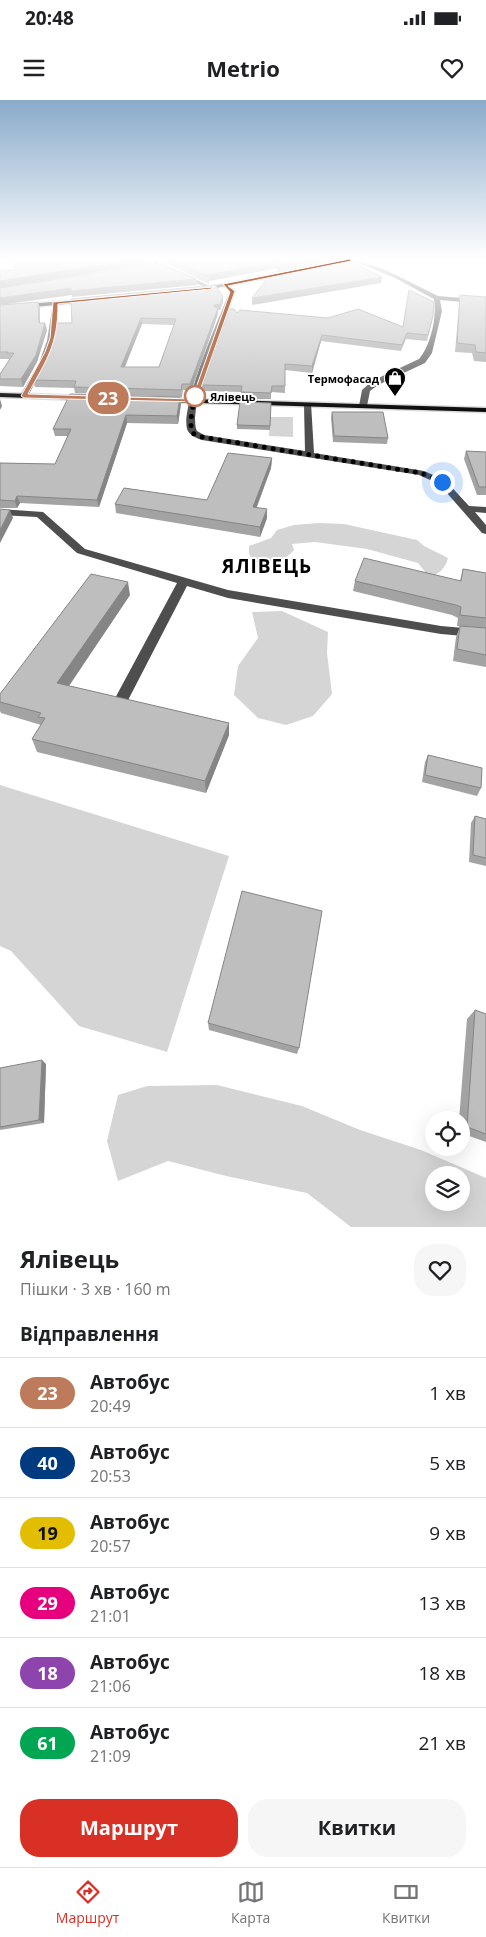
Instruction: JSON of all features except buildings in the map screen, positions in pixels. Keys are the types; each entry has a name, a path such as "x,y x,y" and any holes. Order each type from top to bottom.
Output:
{"main road":[{"path":"0,395 96,398"},
{"path":"155,400 486,410"}],"street":[{"path":"24,396 48,352 53,338 55,313"},
{"path":"225,313 194,401 191,428 194,434 310,456 421,473 442,482 486,531"},
{"path":"363,406 366,390 375,383 422,361 428,353 439,313"},
{"path":"308,405 310,456"},
{"path":"468,510 486,510"},
{"path":"0,512 40,514 82,551 228,594 441,630 486,634"},
{"path":"120,702 184,581"}],"shaded area":[{"path":"270,417 293,417 293,437 269,436"},
{"path":"344,524 417,540 424,546 448,558 441,571 430,578 418,563 367,549 315,542 292,544 294,550 281,560 253,563 249,553 249,546 271,538 277,530 294,525"},
{"path":"282,611 328,632 327,653 332,694 313,716 286,725 258,718 234,695 238,666 258,638 252,612"},
{"path":"0,785 229,856 167,1052 79,1026 11,951 0,946"},
{"path":"217,1085 302,1106 360,1130 421,1150 425,1152 425,1156 435,1156 458,1166 425,1166 425,1211 470,1211 470,1171 486,1178 486,1227 351,1227 307,1193 226,1176 168,1161 118,1181 107,1141 118,1095 147,1086"}],"bus line":[{"name":"23","path":"56,313 53,338 48,352 24,396 194,401 225,313"}],"place":[{"name":"Ялівець","path":"195,396"},
{"name":"Термофасад","path":"395,397"}],"district":[{"name":"ЯЛІВЕЦЬ","path":"267,566"}],"route":[{"path":"195,396 196,393 192,410 191,428 194,434 202,437 421,473 442,482"}]}
